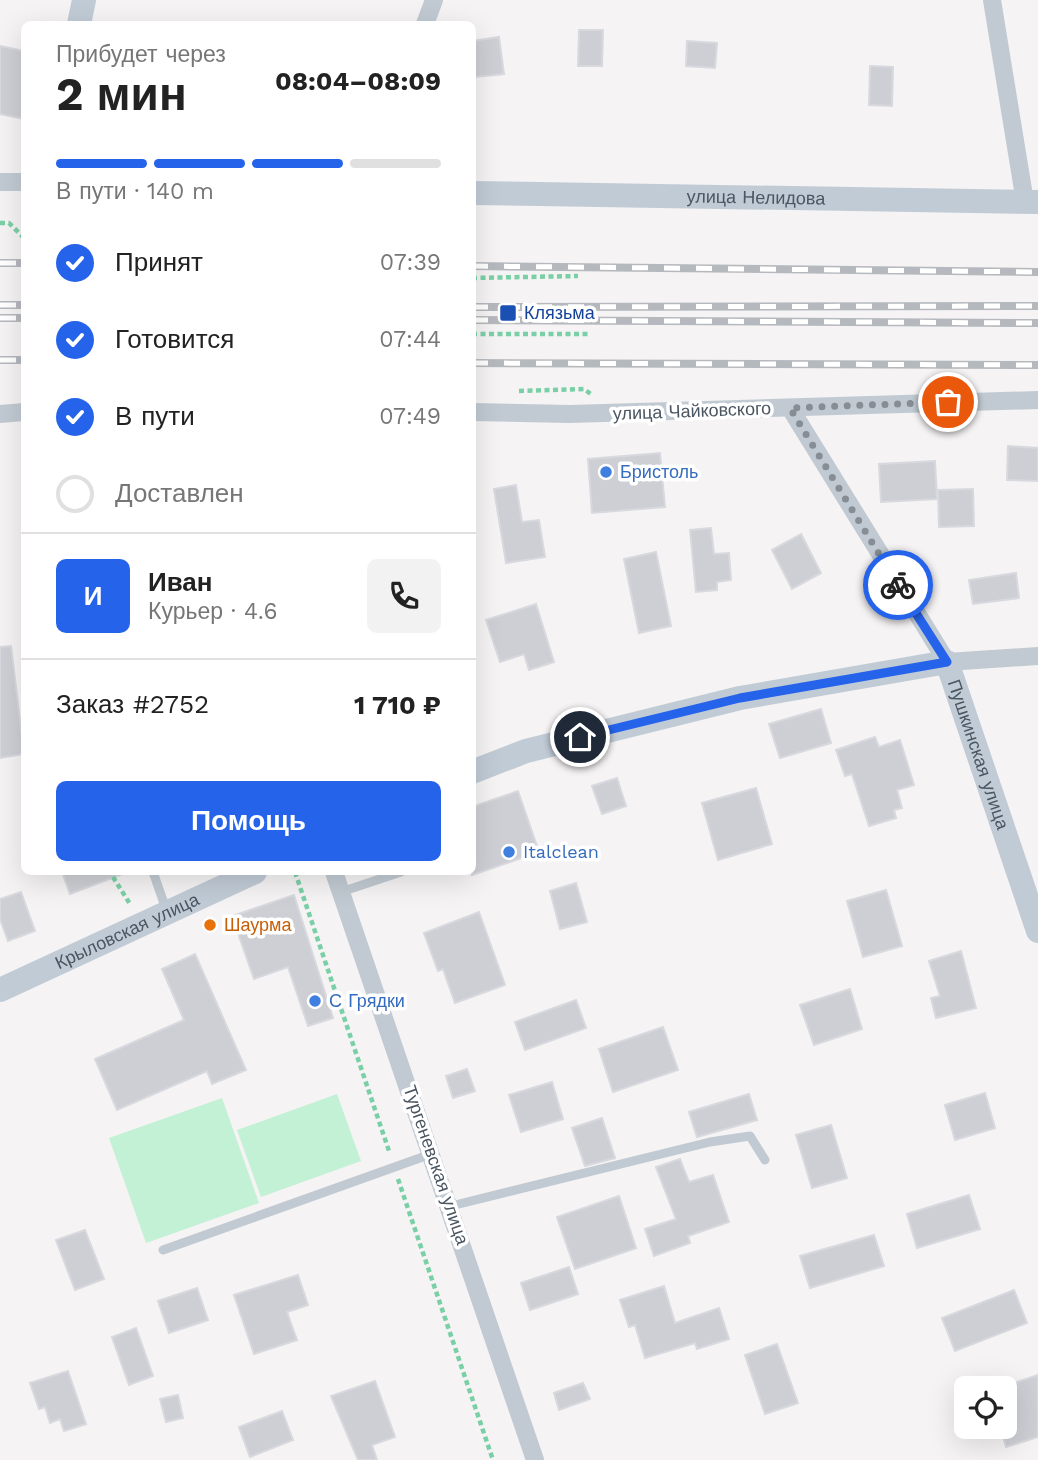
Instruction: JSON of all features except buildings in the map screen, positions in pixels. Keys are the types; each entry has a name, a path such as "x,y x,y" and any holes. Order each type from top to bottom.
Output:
{"street":[{"path":"80,21 84,0"},
{"path":"426,21 434,0"},
{"path":"992,0 1032,202"},
{"path":"0,182 21,182"},
{"name":"улица Нелидова","path":"476,193 1032,202"},
{"name":"улица Чайковского","path":"476,412 570,414 1038,400"},
{"name":"Пушкинская улица","path":"790,408 947,662 1038,931"},
{"path":"0,414 21,412"},
{"path":"476,770 526,751 740,698 947,662 1038,656"},
{"name":"Крыловская улица","path":"0,990 248,875"},
{"name":"Тургеневская улица","path":"335,875 535,1460"}],"lane":[{"path":"154,875 168,912"},
{"path":"341,892 392,875"},
{"path":"450,1206 710,1142 750,1136 765,1160"},
{"path":"163,1250 431,1154"}],"path":[{"path":"0,223 9,223 21,235"},
{"path":"476,278 578,276"},
{"path":"476,334 590,334"},
{"path":"528,390 584,389"},
{"path":"113,877 130,904"}],"green space":[{"path":"337,1094 361,1161 261,1197 237,1130"},
{"path":"222,1098 259,1203 146,1243 109,1138"}],"railway":[{"path":"0,263 21,263"},
{"path":"476,266 1038,272"},
{"path":"0,305 21,305"},
{"path":"476,307 1038,306"},
{"path":"0,318 21,318"},
{"path":"476,320 1038,323"},
{"path":"0,360 21,360"},
{"path":"476,363 1038,365"}],"way so far":[{"path":"898,585 790,408 948,402"}],"place":[{"name":"Клязьма","path":"508,313"},
{"name":"Бристоль","path":"606,472"},
{"name":"Italclean","path":"509,852"},
{"name":"Шаурма","path":"210,925"},
{"name":"С Грядки","path":"315,1001"}],"route":[{"path":"580,737 740,698 947,662 898,585"}]}
